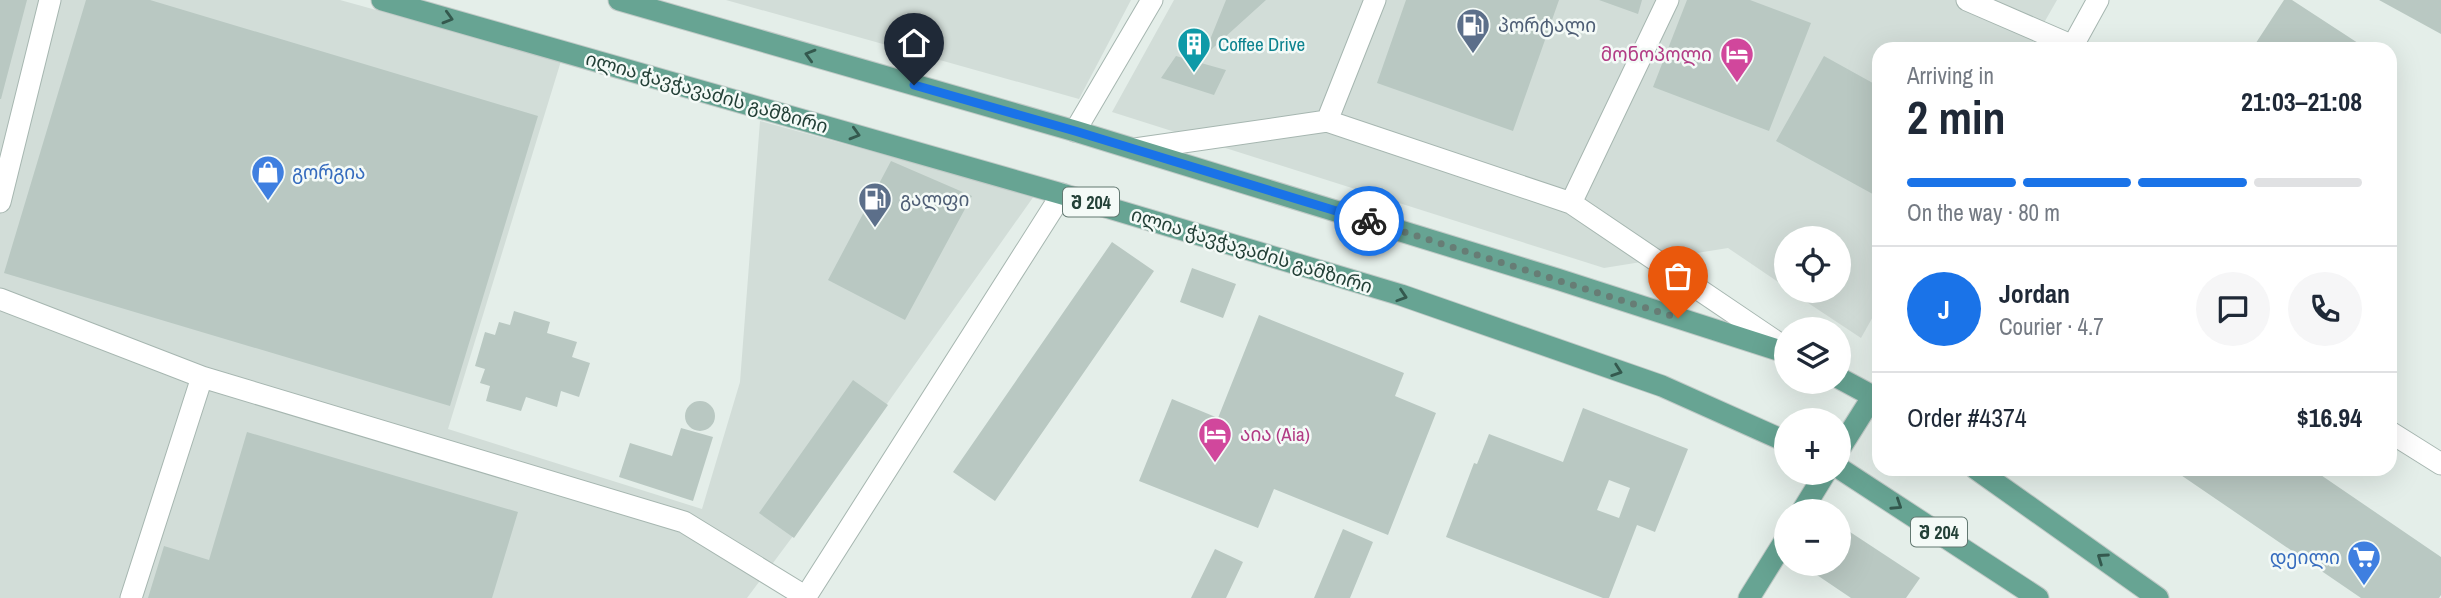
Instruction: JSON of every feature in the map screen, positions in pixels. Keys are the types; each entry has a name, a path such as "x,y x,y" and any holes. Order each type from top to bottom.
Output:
{"main road":[{"name":"ილია ჭავჭავაძის გამზირი","path":"382,0 1062,194 1401,295 1661,386 1774,436"},
{"path":"618,0 1135,149 1774,347"},
{"path":"1851,383 1872,392"},
{"path":"1851,432 1872,401"},
{"name":"შ 204","path":"1851,476 2038,598"},
{"path":"1986,476 2158,598"},
{"path":"1749,598 1774,558"}],"street":[{"path":"0,202 50,0"},
{"path":"1075,131 1152,0"},
{"path":"1327,121 1375,0"},
{"path":"1571,203 1668,0"},
{"path":"1968,0 2059,42"},
{"path":"2075,42 2098,0"},
{"path":"1135,149 1327,121 1571,203 1774,342"},
{"path":"0,299 202,377 684,522 805,597 1062,194"},
{"path":"131,598 202,377"},
{"path":"2397,436 2441,464"}],"shaded area":[{"path":"0,0 340,0 561,61 448,429 702,509 740,382 760,121 1034,196 747,598 0,598"},
{"path":"726,0 1131,0 1079,99"},
{"path":"1174,0 2057,0 2033,42 1872,42 1872,318 1861,338 1851,331 1851,317 1829,317 1808,303 1851,303 1851,226 1774,226 1774,279 1728,248 1604,268 1112,112"}],"building":[{"path":"0,0 27,0 1,99 0,99"},
{"name":"გორგია","path":"86,0 150,0 538,116 450,406 4,273"},
{"path":"1226,0 1266,0 1203,57"},
{"path":"1406,0 1559,0 1513,131 1377,83"},
{"path":"1599,0 1642,0 1638,14"},
{"path":"1687,0 1750,0 1811,23 1769,131 1653,87"},
{"path":"2284,0 2292,0 2356,42 2257,42"},
{"path":"2379,0 2441,0 2441,34"},
{"name":"Coffee Drive","path":"1176,56 1226,70 1214,95 1161,78"},
{"path":"1824,56 1872,83 1872,194 1776,141"},
{"path":"891,161 972,196 905,320 828,280"},
{"path":"1112,242 1154,271 995,501 953,472"},
{"path":"1192,268 1236,284 1223,318 1180,302"},
{"path":"514,311 550,322 547,333 577,342 572,357 590,363 579,397 561,391 557,407 526,397 521,411 486,401 490,386 480,383 485,369 475,366 485,332 495,335 499,322 510,325"},
{"path":"1259,315 1404,373 1395,396 1436,413 1388,535 1274,489 1258,528 1139,481 1172,399 1218,418"},
{"path":"853,380 888,405 794,538 759,513"},
{"path":"700,401 711,405 715,416 711,427 700,431 689,427 685,416 689,405"},
{"path":"1583,408 1688,449 1655,532 1637,525 1609,598 1603,598 1446,537 1474,463 1477,464 1489,434 1563,462","holes":["1609,480 1630,488 1619,518 1597,510"]},
{"path":"681,428 713,437 693,501 619,477 630,443 672,456"},
{"path":"247,432 518,512 492,598 148,598 164,546 209,560"},
{"path":"2182,476 2322,476 2441,557 2439,598 2361,598"},
{"path":"1343,529 1373,542 1350,598 1314,598"},
{"path":"1851,533 1920,578 1906,598 1851,598 1818,576 1851,576"},
{"path":"1215,549 1243,562 1226,598 1191,598"}],"way so far":[{"path":"1369,221 1678,318"}],"place":[{"name":"პორტალი","path":"1473,55"},
{"name":"Coffee Drive","path":"1194,74"},
{"name":"მონოპოლი","path":"1737,84"},
{"name":"გორგია","path":"268,202"},
{"name":"გალფი","path":"875,229"},
{"name":"აია (Aia)","path":"1215,464"},
{"name":"დეილი","path":"2364,587"}],"route":[{"path":"914,85 1369,221"}]}
